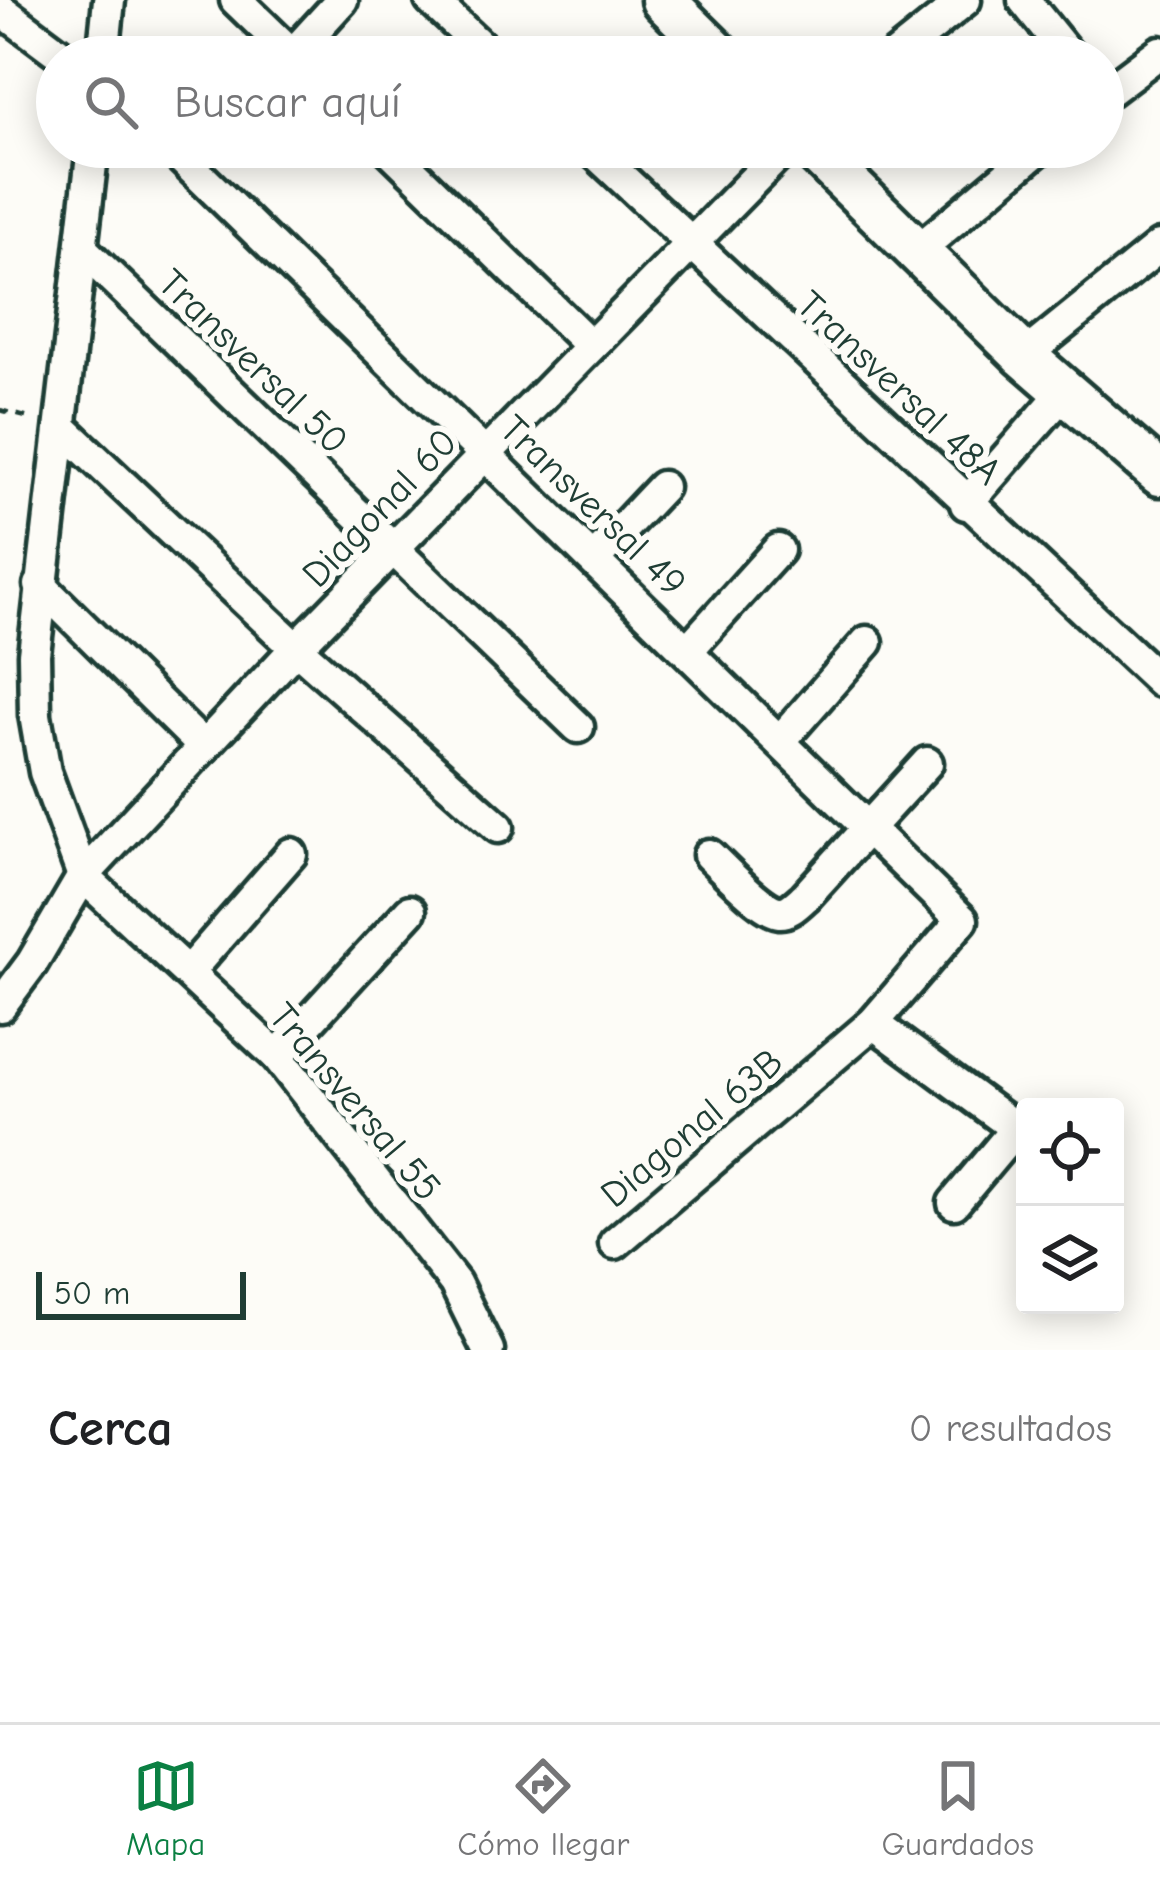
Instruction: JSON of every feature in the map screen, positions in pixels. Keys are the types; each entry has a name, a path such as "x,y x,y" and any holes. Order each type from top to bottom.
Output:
{"main road":[{"path":"663,0 700,36"},
{"path":"833,168 1024,356 1158,467"}],"street":[{"path":"105,36 109,0"},
{"path":"236,0 272,36"},
{"path":"310,36 342,0"},
{"path":"431,0 470,36"},
{"path":"920,36 964,0"},
{"path":"1024,0 1053,36"},
{"path":"0,9 36,36"},
{"path":"1124,79 1160,52"},
{"path":"83,876 45,772 35,715 34,654 92,168"},
{"name":"Transversal 49","path":"203,168 962,920"},
{"path":"409,168 591,346"},
{"name":"Transversal 48A","path":"612,168 1160,681"},
{"name":"Diagonal 60","path":"0,1006 32,963 83,876 296,648 766,168"},
{"path":"917,251 1016,168"},
{"path":"1024,356 1160,246"},
{"name":"Transversal 50","path":"83,250 578,727"},
{"path":"966,504 1064,392"},
{"path":"62,427 296,648 498,827"},
{"path":"594,559 662,487"},
{"path":"687,651 778,550"},
{"path":"40,585 204,747"},
{"path":"780,741 867,642"},
{"path":"709,855 765,905 786,911 805,897 927,763"},
{"path":"188,972 291,854"},
{"name":"Transversal 55","path":"83,876 278,1056 455,1283 488,1350"},
{"path":"278,1056 410,911"},
{"name":"Diagonal 63B","path":"615,1243 873,1023 962,920"},
{"path":"873,1023 1016,1128"},
{"path":"954,1204 1016,1137"}]}
